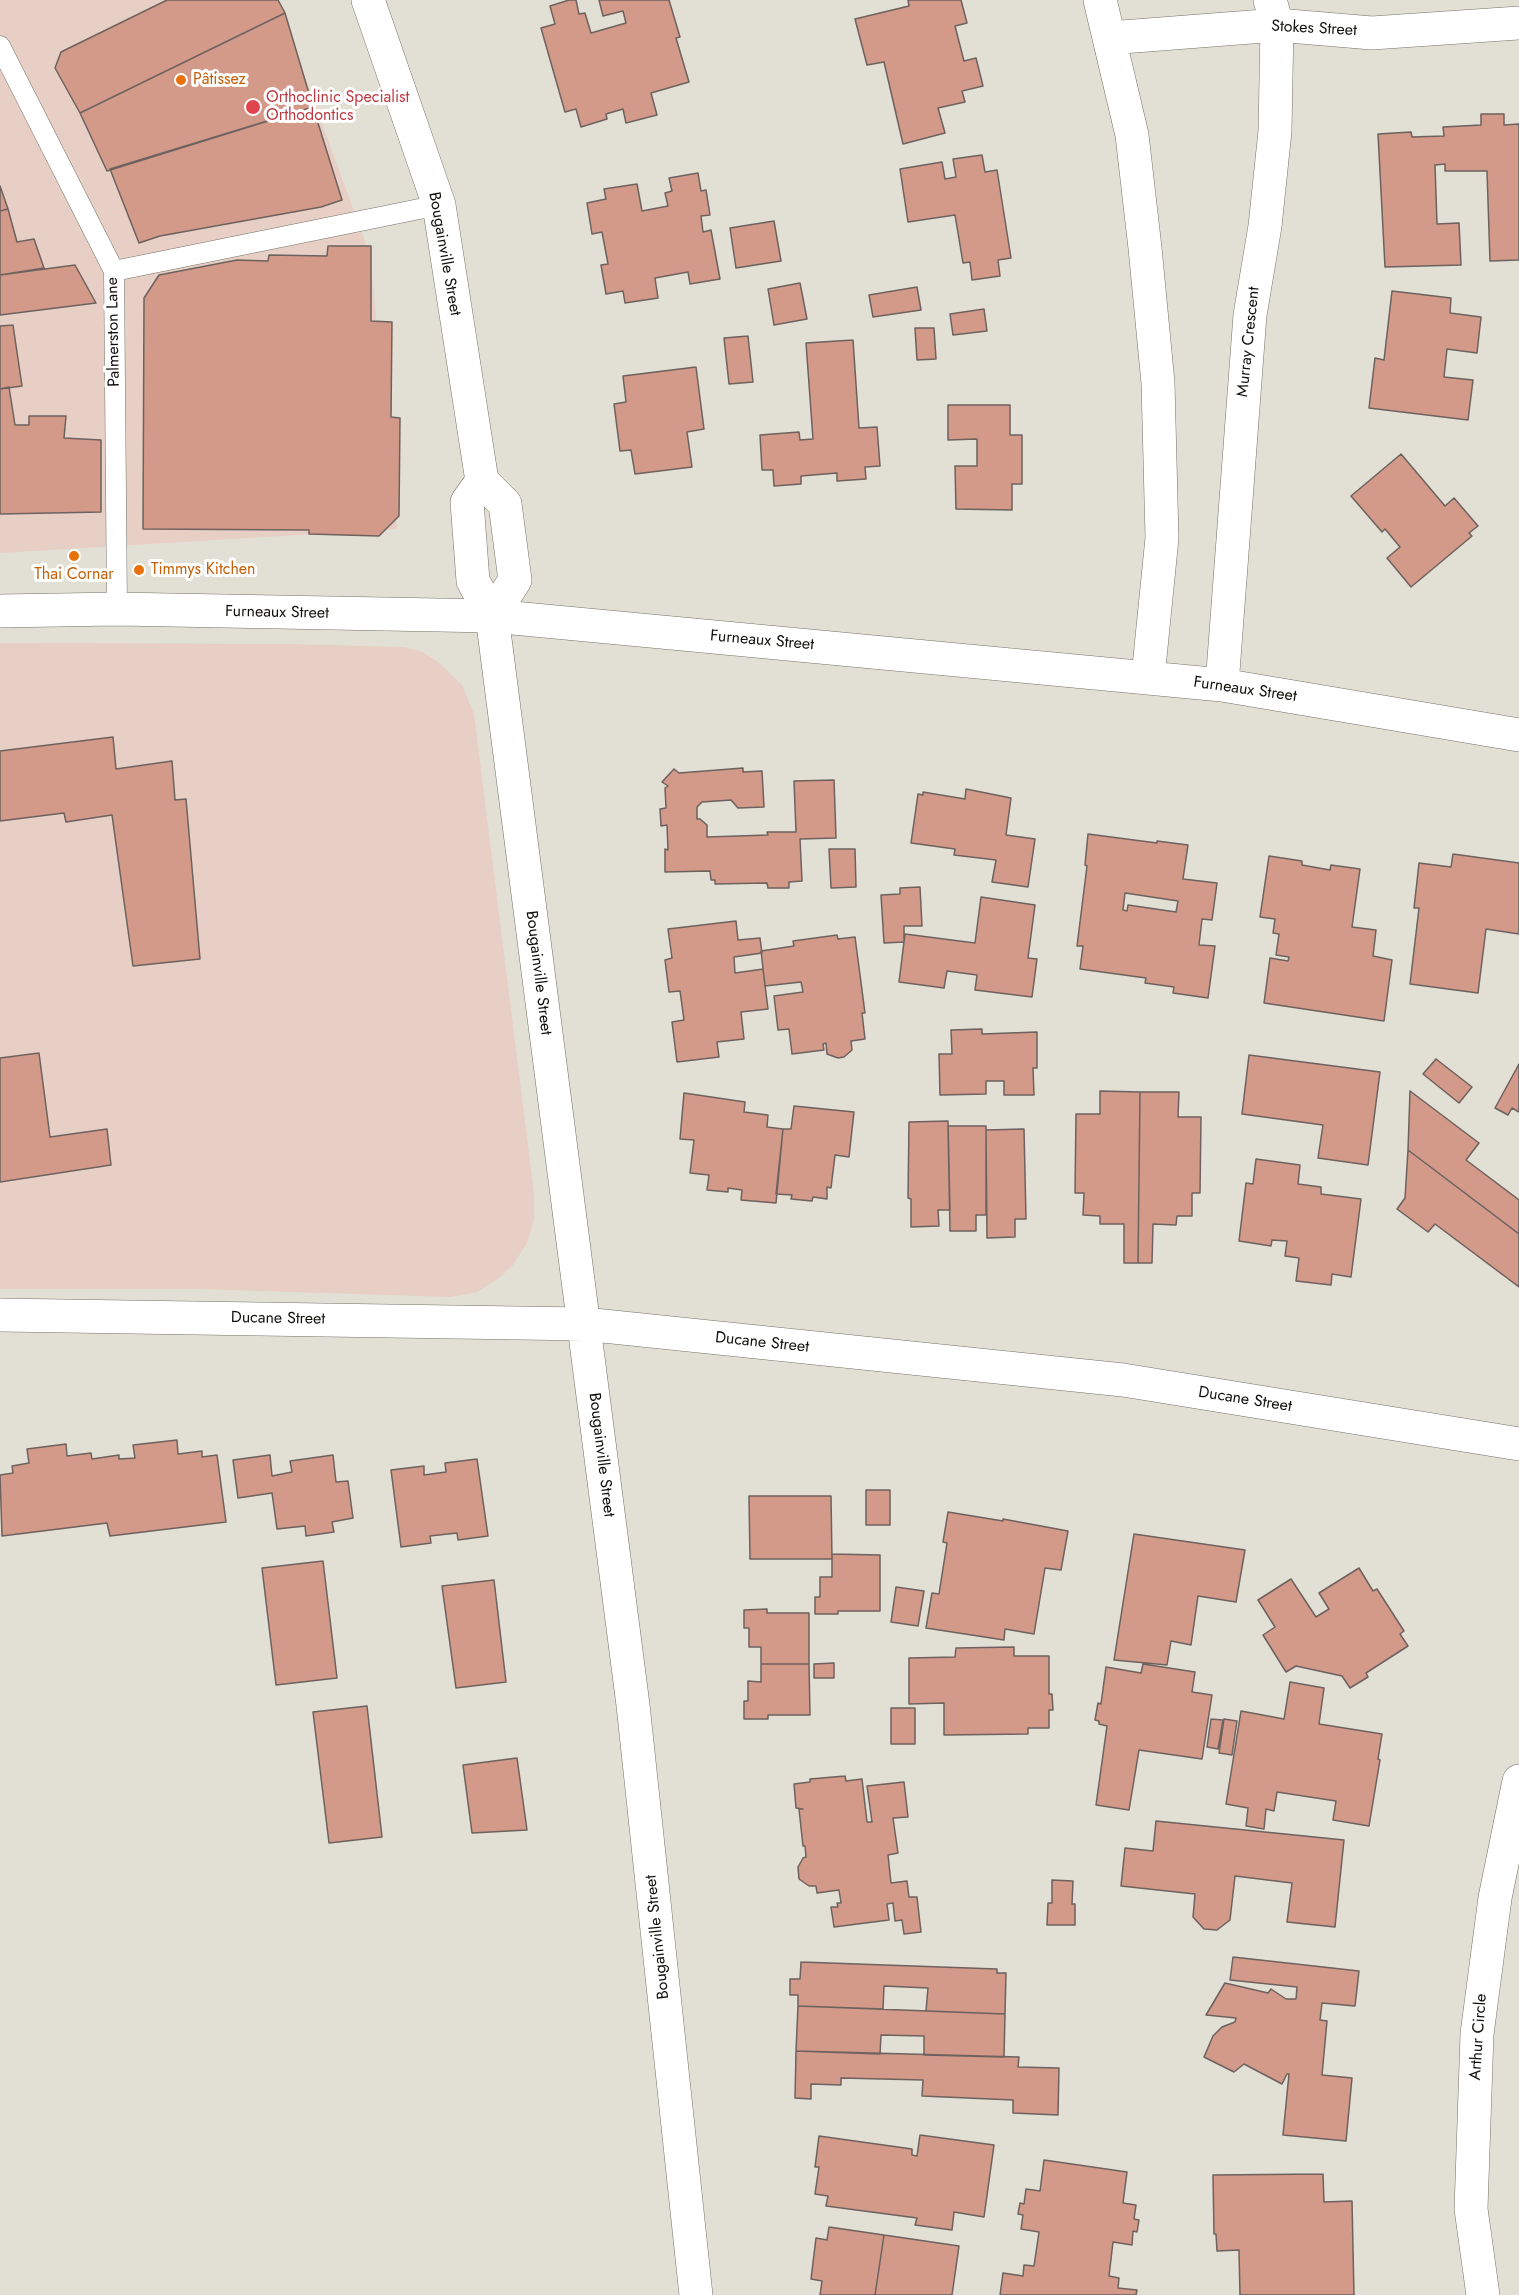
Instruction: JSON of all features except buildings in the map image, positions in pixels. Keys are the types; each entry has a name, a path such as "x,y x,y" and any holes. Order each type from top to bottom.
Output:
{"street":[{"name":"Bougainville Street","path":"368,0 439,205 482,481 505,504 514,580 492,616 633,1705 696,2295"},
{"path":"1100,0 1132,135 1158,383 1162,538 1148,677"},
{"name":"Stokes Street","path":"1109,38 1274,13 1372,33 1519,23"},
{"name":"Murray Crescent","path":"1222,686 1250,315 1265,226 1275,131 1274,13"},
{"name":"Furneaux Street","path":"0,611 117,609 492,616 1148,677 1222,686 1519,735"},
{"name":"Ducane Street","path":"0,1315 584,1324 1123,1380 1519,1444"},
{"name":"Arthur Circle","path":"1483,2295 1472,2209 1477,2034 1495,1898 1519,1781"}],"lane":[{"name":"Palmerston Lane","path":"0,46 114,271 117,609"},
{"path":"114,271 439,205"}],"shaded area":[{"path":"0,0 277,0 370,255 397,529 0,553"},
{"path":"0,643 290,644 404,647 420,651 437,661 462,685 474,714 534,1193 534,1220 527,1243 513,1265 499,1278 477,1292 451,1297 197,1289 0,1289"}],"place":[{"name":"Pâtissez","path":"181,80"},
{"name":"Orthoclinic Specialist Orthodontics","path":"253,107"},
{"name":"Thai Cornar","path":"74,556"},
{"name":"Timmys Kitchen","path":"139,570"}]}
